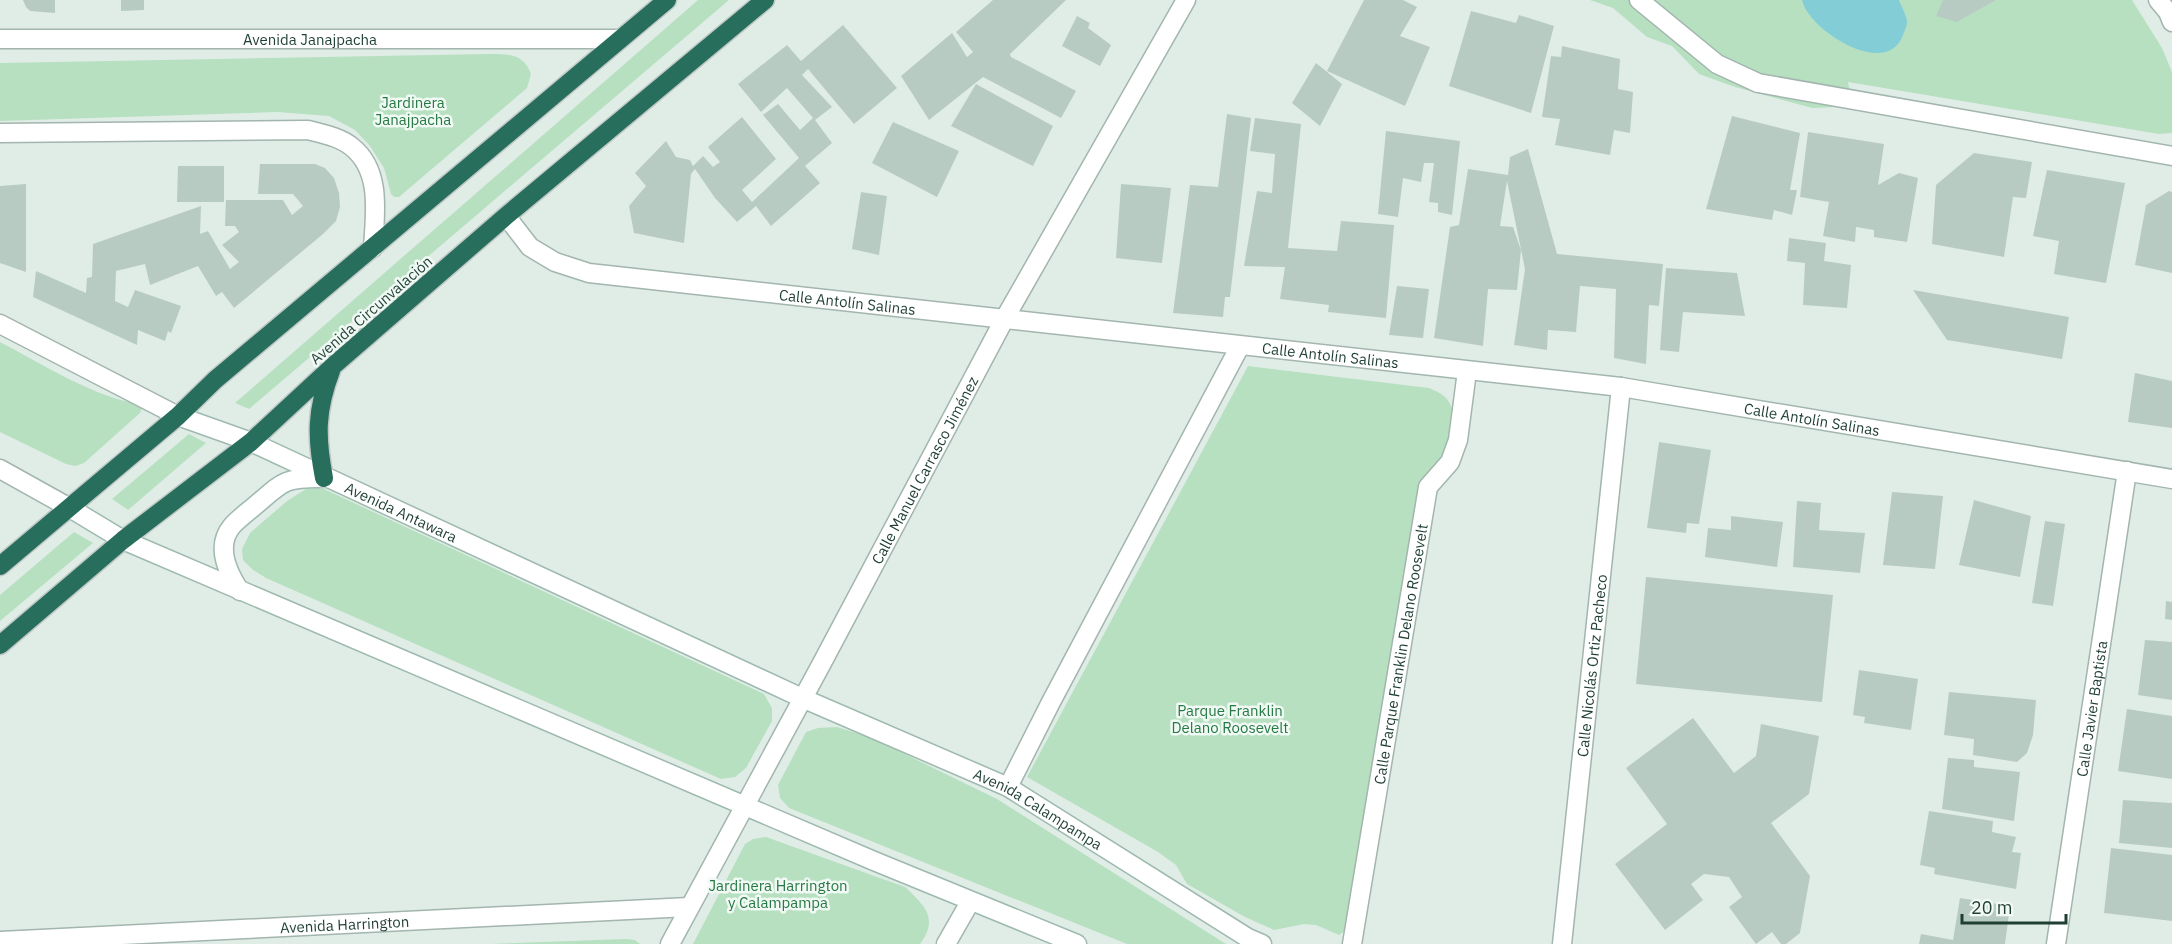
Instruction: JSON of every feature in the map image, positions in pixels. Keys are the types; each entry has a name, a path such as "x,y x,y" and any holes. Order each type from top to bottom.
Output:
{"highway":[{"path":"0,566 178,416 215,380 667,0"},
{"name":"Avenida Circunvalación","path":"0,645 123,540 251,442 333,366 506,216 765,0"},
{"path":"324,478 317,428 323,393 333,366"}],"street":[{"name":"Calle Manuel Carrasco Jiménez","path":"670,944 1005,318 1185,0"},
{"path":"1639,0 1717,64 1758,83 2172,156"},
{"path":"2158,0 2168,12 2172,22"},
{"name":"Avenida Janajpacha","path":"0,39 620,39"},
{"path":"0,133 308,130 334,137 351,146 366,162 373,181 375,210 373,248"},
{"name":"Calle Antolín Salinas","path":"506,216 530,246 555,262 589,273 1621,387 2172,479"},
{"name":"Avenida Antawara","path":"0,324 178,416 251,442 324,478 802,698"},
{"path":"1008,787 1240,346"},
{"name":"Calle Parque Franklin Delano Roosevelt","path":"1352,944 1428,487 1450,462 1458,440 1467,371"},
{"name":"Calle Nicolás Ortiz Pacheco","path":"1562,944 1621,387"},
{"path":"0,469 123,540 970,902 1077,944"},
{"name":"Calle Javier Baptista","path":"2056,944 2127,471"},
{"path":"240,591 224,561 225,544 231,527 283,482 299,478 324,478"},
{"name":"Avenida Calampampa","path":"802,698 1008,787 1248,938 1262,944"},
{"path":"946,944 970,902"},
{"name":"Avenida Harrington","path":"0,941 38,942 689,907"}],"green space":[{"path":"698,0 729,0 249,409 235,403"},
{"path":"1590,0 2132,0 2162,48 2172,72 2172,133 2159,134 1848,82 1850,92 1837,107 1812,108 1735,87 1699,74 1672,46 1647,37 1613,8"},
{"name":"Jardinera Janajpacha","path":"488,54 514,56 524,62 531,74 527,88 399,197 391,194 384,168 370,146 355,130 329,116 277,112 0,121 0,63"},
{"path":"0,342 83,386 139,406 142,408 140,413 84,463 75,466 66,464 0,432"},
{"name":"Parque Franklin Delano Roosevelt","path":"1248,366 1429,388 1445,397 1453,414 1448,443 1435,468 1350,927 1339,935 1316,925 1304,924 1274,930 1245,917 1187,884 1176,865 1158,852 1027,777"},
{"path":"189,434 206,443 128,510 112,499"},
{"path":"322,488 764,694 772,708 772,721 746,768 735,777 721,779 266,578 253,570 243,560 242,549 250,533 287,501 306,489"},
{"path":"74,532 93,543 0,621 0,595"},
{"path":"837,727 872,738 997,799 1226,944 1127,944 789,808 780,798 778,785 806,732 818,728"},
{"name":"Jardinera Harrington y Calampampa","path":"766,837 905,887 927,913 929,920 926,935 920,944 693,944 745,844 753,839"},
{"path":"635,940 640,944 490,944"}],"water":[{"path":"1802,0 1899,0 1907,25 1894,48 1881,53 1866,52 1849,46 1832,36 1807,12"}],"building":[{"path":"23,0 55,0 55,13 30,11"},
{"path":"121,0 144,0 144,10 121,11"},
{"path":"993,0 1066,0 1010,54 1011,57 1076,91 1061,118 983,77 929,120 901,76 952,33 967,57 973,52 956,32"},
{"path":"1364,0 1403,0 1417,7 1400,36 1430,47 1405,106 1327,71"},
{"path":"1943,0 1996,0 1957,22 1936,16"},
{"path":"1471,11 1516,23 1519,15 1554,26 1531,113 1449,86"},
{"path":"1077,16 1090,23 1088,28 1111,45 1100,66 1062,46"},
{"path":"843,25 897,88 854,124 808,69 802,75 832,107 815,120 832,143 805,166 820,183 771,226 756,206 737,222 715,198 695,169 691,174 684,243 634,233 629,206 646,186 635,173 666,141 676,157 690,160 693,166 703,156 713,167 720,162 708,147 742,117 776,159 742,190 752,202 799,158 763,115 778,104 800,130 813,118 787,88 761,112 738,84 787,45 801,61"},
{"path":"1562,46 1620,59 1618,89 1633,92 1630,133 1614,130 1610,155 1555,145 1560,119 1542,117 1551,56 1561,57"},
{"path":"1316,63 1342,84 1320,126 1292,103"},
{"path":"976,84 1053,126 1033,166 951,126"},
{"path":"1227,114 1251,118 1230,297 1225,297 1223,317 1173,313 1190,185 1218,187"},
{"path":"1732,116 1800,133 1790,190 1797,190 1792,215 1774,210 1772,220 1706,209"},
{"path":"1255,118 1301,124 1288,248 1337,251 1341,221 1394,225 1386,318 1328,312 1329,305 1280,299 1285,267 1244,266 1257,191 1272,193 1275,154 1250,151"},
{"path":"893,122 959,151 937,197 872,163"},
{"path":"1386,131 1460,141 1452,215 1438,212 1438,203 1429,202 1434,163 1424,163 1421,182 1403,178 1398,217 1378,214"},
{"path":"1808,132 1884,144 1878,185 1899,173 1918,178 1907,242 1874,237 1874,230 1856,227 1855,242 1823,236 1829,202 1800,197"},
{"path":"1528,149 1557,254 1663,264 1659,306 1649,305 1646,364 1614,358 1616,289 1580,286 1576,332 1548,330 1547,350 1514,345 1525,269 1507,181 1500,226 1513,227 1521,250 1517,290 1488,289 1483,346 1434,338 1450,227 1459,225 1468,169 1508,175 1510,157"},
{"path":"1974,153 2032,162 2026,198 2013,197 2004,257 1932,244 1936,185"},
{"path":"260,164 315,164 325,168 334,178 339,193 340,207 336,221 323,234 234,308 222,292 216,296 198,266 150,285 145,264 116,271 115,301 128,307 135,290 181,306 171,333 168,331 165,341 138,330 137,345 33,297 36,271 86,293 87,278 92,277 93,244 201,206 200,234 208,231 230,269 239,262 222,245 239,232 235,226 225,226 226,200 283,200 292,215 303,206 293,194 258,194"},
{"path":"178,166 224,166 224,202 177,202"},
{"path":"2047,170 2125,183 2106,283 2054,274 2059,241 2033,236"},
{"path":"26,184 26,272 0,263 0,186"},
{"path":"1121,184 1171,188 1162,263 1116,258"},
{"path":"2169,191 2172,192 2172,273 2135,265 2146,205"},
{"path":"861,192 887,196 879,255 852,249"},
{"path":"1789,238 1826,243 1824,261 1851,265 1847,308 1803,305 1805,263 1787,261"},
{"path":"1666,268 1737,273 1745,316 1683,312 1679,352 1660,350"},
{"path":"1397,286 1429,289 1423,338 1389,335"},
{"path":"1913,290 2069,317 2062,359 1947,340"},
{"path":"2135,373 2172,381 2172,428 2128,422"},
{"path":"1659,442 1711,450 1699,524 1687,523 1686,533 1647,528"},
{"path":"1892,492 1943,496 1935,569 1883,565"},
{"path":"1974,500 2031,516 2020,577 1959,565"},
{"path":"1797,501 1821,503 1819,530 1865,533 1860,573 1793,567"},
{"path":"1731,516 1783,522 1777,567 1705,557 1708,528 1731,530"},
{"path":"2045,521 2065,524 2053,606 2032,603"},
{"path":"1646,577 1833,595 1822,702 1636,684"},
{"path":"2166,601 2172,602 2172,620 2165,619"},
{"path":"2145,640 2172,642 2172,700 2138,695"},
{"path":"1859,670 1918,679 1911,730 1864,723 1865,717 1853,715"},
{"path":"1949,692 2036,700 2033,735 2027,753 2017,762 1973,755 1974,739 1944,735"},
{"path":"2127,709 2172,716 2172,779 2118,771"},
{"path":"1693,718 1734,773 1756,756 1761,724 1819,736 1809,794 1771,823 1810,876 1800,933 1786,944 1781,944 1772,932 1756,944 1729,907 1742,897 1729,877 1704,874 1691,884 1703,900 1665,930 1615,864 1667,824 1626,768"},
{"path":"1948,758 1974,760 1974,767 2020,772 2014,821 1942,809"},
{"path":"2123,800 2172,803 2172,848 2119,843"},
{"path":"1929,811 1993,821 1992,832 2016,837 2012,852 2021,853 2016,889 1934,874 1935,868 1920,865"},
{"path":"2111,848 2172,855 2172,921 2104,913"},
{"path":"1960,898 2010,906 2005,944 1919,944 1921,934 1953,940"}]}
